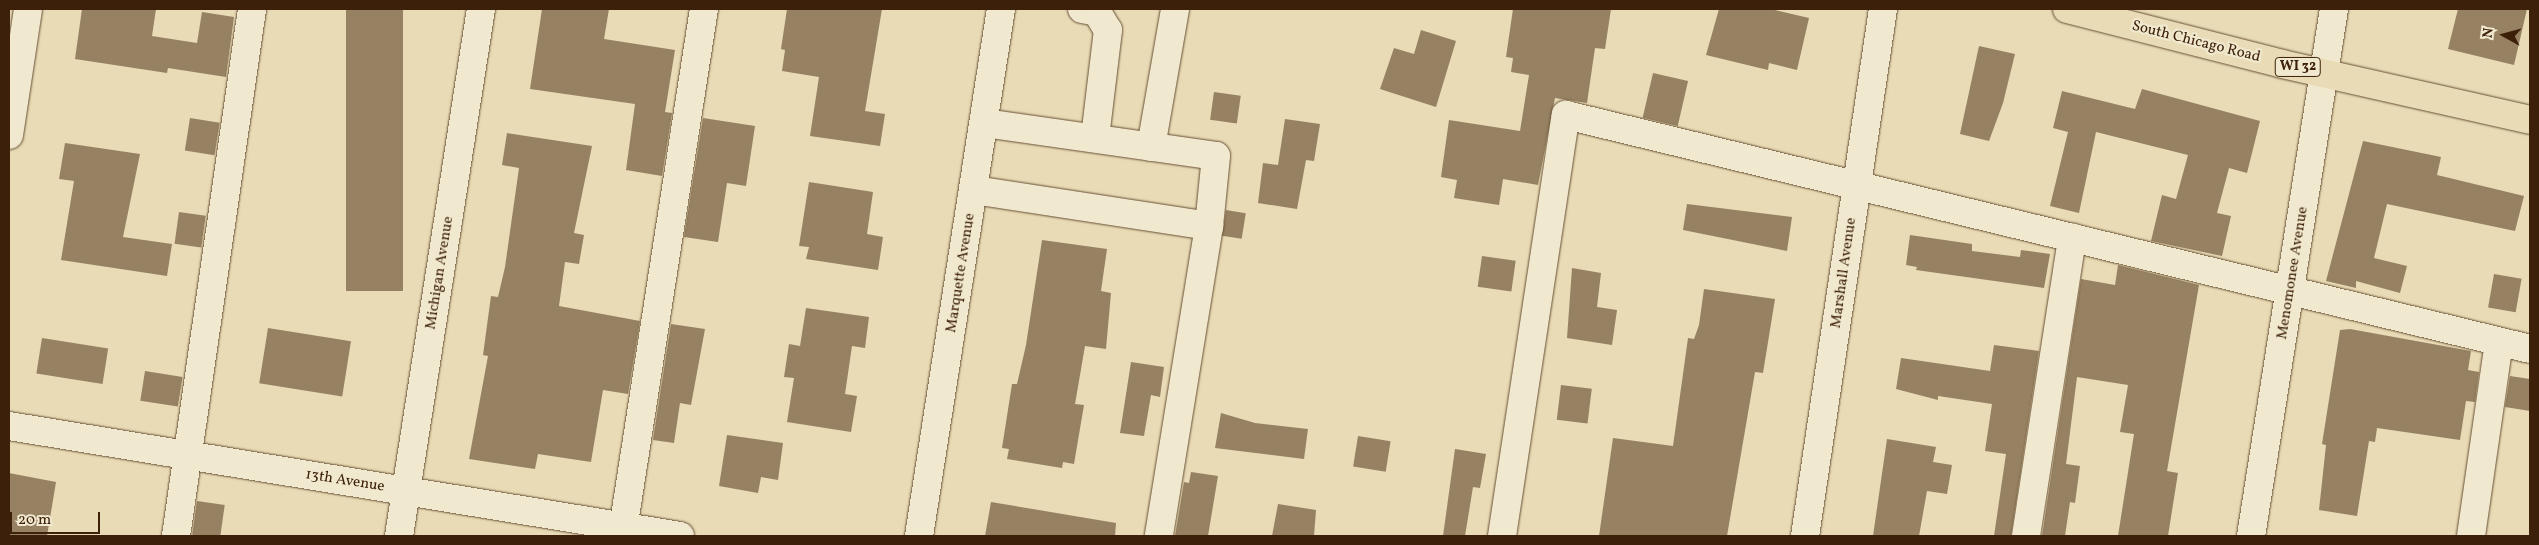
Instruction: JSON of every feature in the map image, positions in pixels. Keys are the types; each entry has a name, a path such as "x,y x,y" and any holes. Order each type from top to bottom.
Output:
{"main road":[{"name":"South Chicago Road","path":"2067,9 2325,74 2530,120"}],"street":[{"path":"9,135 28,9"},
{"path":"176,536 252,9"},
{"name":"Michigan Avenue","path":"399,536 481,9"},
{"path":"623,532 704,9"},
{"name":"Marquette Avenue","path":"919,536 985,123 1001,9"},
{"path":"1082,9 1097,12 1108,30 1095,138"},
{"path":"1151,147 1175,9"},
{"name":"Marshall Avenue","path":"1805,536 1883,9"},
{"name":"Menomonee Avenue","path":"2251,536 2334,9"},
{"path":"1502,536 1566,116 2290,290 2530,350"},
{"path":"985,123 1216,156 1209,226 1159,536"},
{"path":"974,190 1209,226"},
{"path":"2026,536 2072,238"},
{"path":"2471,536 2499,342"},
{"name":"13th Avenue","path":"9,426 406,491 623,532 680,536"}],"building":[{"path":"82,9 156,9 152,36 197,43 202,12 234,17 226,77 168,68 167,73 75,59"},
{"path":"346,9 403,9 403,291 346,291"},
{"path":"542,9 609,9 604,39 675,50 665,112 672,113 662,176 626,170 635,104 530,89"},
{"path":"787,9 882,9 865,111 885,114 880,146 810,136 819,77 782,71 785,50 781,49"},
{"path":"1513,9 1611,9 1605,49 1595,48 1587,103 1555,98 1538,185 1503,179 1499,205 1454,198 1457,180 1441,177 1449,120 1520,131 1529,75 1511,72 1513,58 1506,57"},
{"path":"1719,9 1771,9 1809,18 1797,70 1769,63 1768,70 1706,55"},
{"path":"2458,9 2527,9 2514,65 2448,49"},
{"path":"1421,30 1456,41 1436,107 1380,89 1394,48 1414,54"},
{"path":"1979,46 2015,54 2003,103 1989,141 1960,134"},
{"path":"1653,73 1688,81 1678,126 1643,118"},
{"path":"2142,89 2260,121 2247,173 2229,168 2217,213 2231,216 2222,256 2151,241 2162,195 2176,199 2188,155 2096,132 2079,213 2050,206 2068,132 2053,128 2062,91 2135,109"},
{"path":"1214,92 1241,96 1237,123 1210,120"},
{"path":"190,118 220,123 214,155 185,151"},
{"path":"703,118 755,126 746,186 727,183 718,242 684,237"},
{"path":"1285,119 1320,124 1314,161 1306,160 1297,209 1258,203 1263,163 1278,165"},
{"path":"507,133 592,146 574,233 584,235 579,264 565,262 559,306 640,321 628,394 603,390 591,462 538,454 535,469 469,459 488,356 483,355 491,296 498,297 505,267 519,168 502,165"},
{"path":"2363,141 2441,157 2437,175 2524,196 2515,231 2387,204 2374,258 2407,266 2400,293 2356,281 2356,288 2326,281"},
{"path":"65,143 140,154 123,237 172,244 167,276 61,260 74,181 59,179"},
{"path":"809,182 873,192 867,234 883,237 878,270 806,259 809,247 799,246"},
{"path":"1687,204 1792,217 1787,251 1683,230"},
{"path":"1226,210 1246,213 1242,239 1222,236"},
{"path":"179,212 206,216 201,247 175,244"},
{"path":"1910,235 1972,244 1972,251 2020,257 2021,250 2050,254 2044,288 1916,270 1917,267 1906,265"},
{"path":"1042,240 1107,249 1101,291 1111,293 1106,349 1085,346 1075,404 1084,405 1074,464 1063,462 1062,468 1007,459 1009,449 1002,448 1012,384 1017,384 1026,345"},
{"path":"1482,256 1516,261 1511,291 1478,287"},
{"path":"2118,265 2199,285 2167,471 2178,473 2168,536 2118,536 2134,434 2120,432 2128,385 2077,377 2066,464 2080,466 2075,503 2070,502 2065,536 2042,536 2081,279 2115,285"},
{"path":"1572,268 1601,273 1597,307 1617,310 1612,345 1567,338"},
{"path":"2494,274 2522,279 2516,312 2488,307"},
{"path":"1704,289 1775,299 1763,373 1755,372 1727,536 1599,536 1613,438 1673,446 1688,338 1694,339 1699,325"},
{"path":"806,308 869,317 865,348 852,346 845,394 857,396 851,432 787,422 794,378 784,377 789,344 800,346"},
{"path":"671,324 705,329 691,405 680,403 674,443 653,440"},
{"path":"268,328 351,341 342,396 259,383"},
{"path":"2350,329 2471,351 2468,370 2479,372 2475,402 2466,401 2460,440 2377,428 2375,442 2369,441 2357,516 2319,510 2326,445 2322,444 2340,330"},
{"path":"42,338 108,348 103,384 36,374"},
{"path":"1994,345 2039,351 2011,536 1994,536 2006,454 1985,451 1992,404 1938,396 1938,400 1896,389 1901,358 1990,371"},
{"path":"1131,362 1164,367 1160,397 1151,395 1144,436 1120,433"},
{"path":"145,371 183,377 178,407 140,401"},
{"path":"2510,376 2530,379 2530,411 2505,407"},
{"path":"1561,385 1592,389 1588,424 1557,420"},
{"path":"1221,413 1255,423 1308,429 1304,459 1215,448"},
{"path":"727,435 783,443 778,480 761,477 758,493 719,486"},
{"path":"1358,436 1391,441 1386,472 1353,467"},
{"path":"1887,439 1936,447 1933,462 1952,465 1947,494 1927,491 1919,536 1873,536"},
{"path":"1455,449 1486,454 1480,488 1473,487 1465,536 1443,536"},
{"path":"1191,472 1218,476 1208,536 1175,536 1184,482 1189,483"},
{"path":"9,473 56,482 47,536 9,536"},
{"path":"197,501 225,505 220,536 192,535"},
{"path":"991,502 1116,523 1115,536 985,536"},
{"path":"1278,504 1316,510 1314,536 1272,536"}]}
